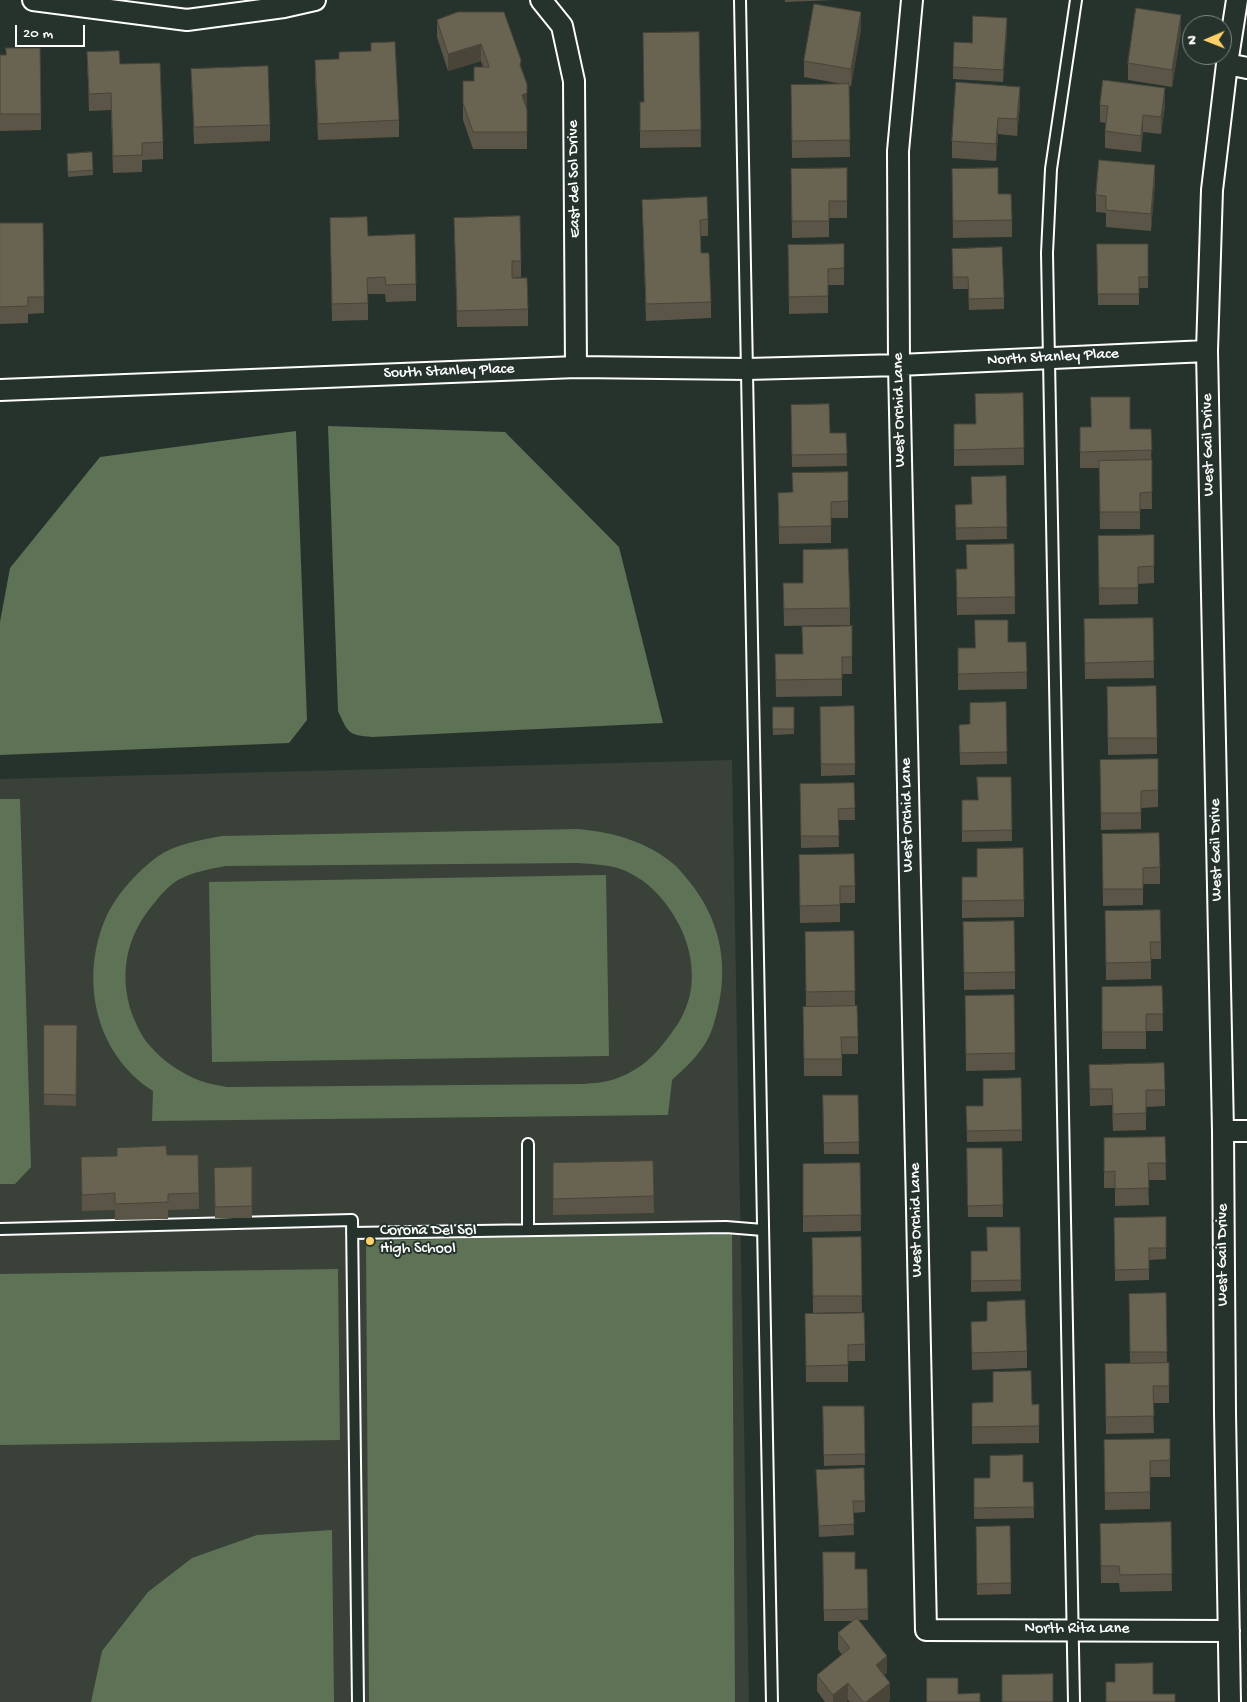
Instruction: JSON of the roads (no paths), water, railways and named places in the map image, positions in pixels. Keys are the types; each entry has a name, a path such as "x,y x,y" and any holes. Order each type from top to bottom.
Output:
{"street":[{"path":"33,0 187,20 284,7 315,0"},
{"name":"East del Sol Drive","path":"541,0 562,26 574,81 576,367"},
{"name":"West Orchid Lane","path":"912,0 898,150 899,365 926,1630"},
{"name":"West Gail Drive","path":"1232,32 1237,0"},
{"name":"West Gail Drive","path":"1227,65 1212,190 1207,351 1223,1131 1230,1702"},
{"path":"1232,65 1247,68"},
{"name":"North Stanley Place","path":"899,365 1207,351"},
{"name":"South Stanley Place","path":"0,390 576,367 746,369 899,365"},
{"path":"1223,1131 1247,1131"},
{"name":"North Rita Lane","path":"926,1630 1229,1631"}],"lane":[{"path":"740,0 772,1702"},
{"path":"1074,1702 1047,253 1051,169 1076,0"},
{"path":"528,1144 528,1230"},
{"path":"0,1229 352,1220 358,1702"},
{"path":"352,1234 726,1227 763,1230"}],"place":[{"name":"Corona Del Sol High School","path":"370,1241"}]}
